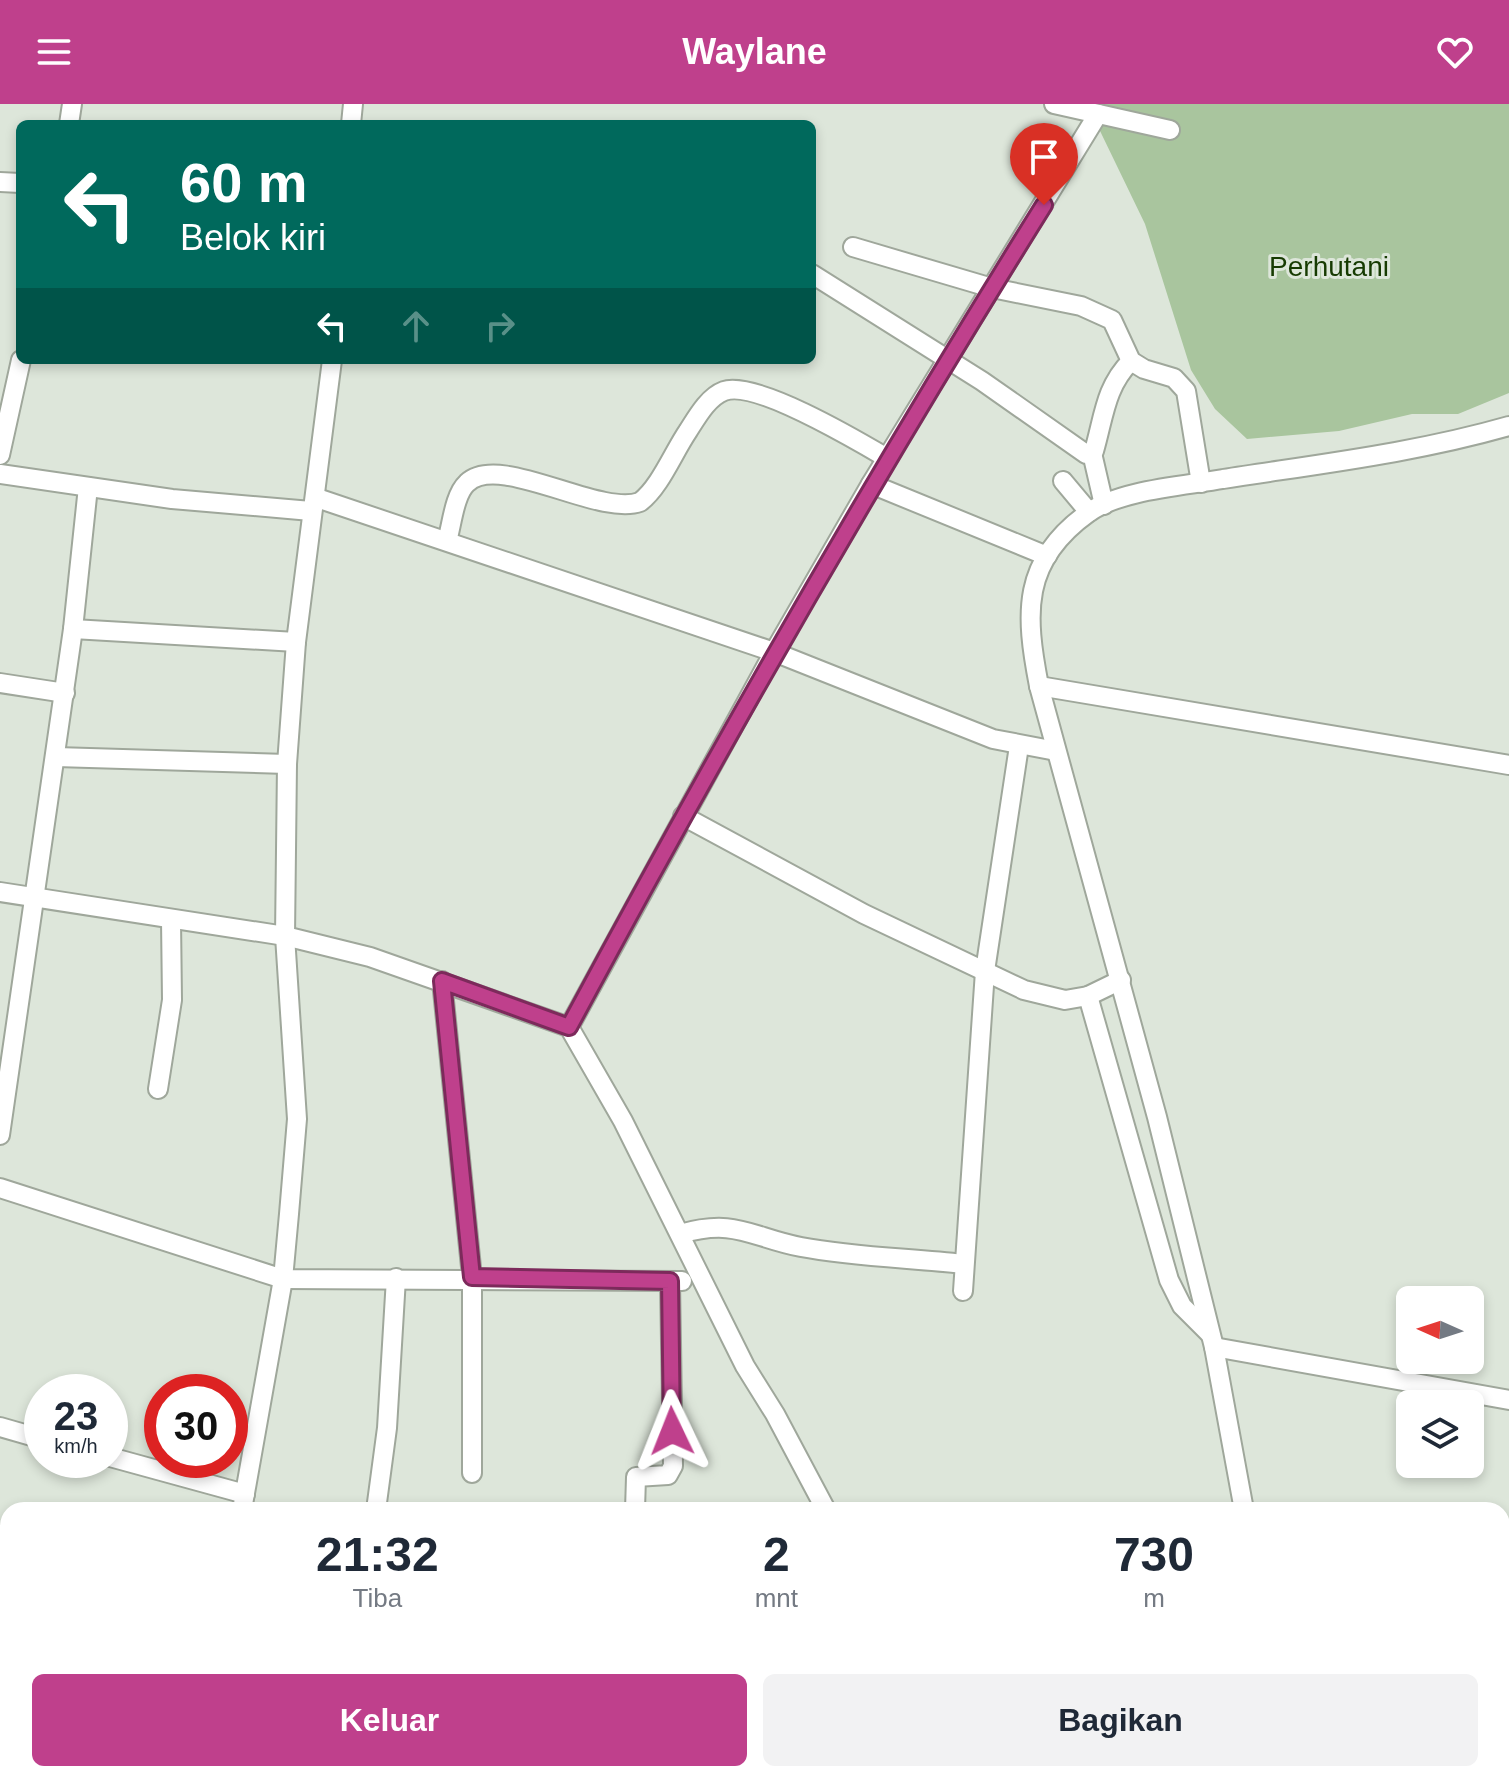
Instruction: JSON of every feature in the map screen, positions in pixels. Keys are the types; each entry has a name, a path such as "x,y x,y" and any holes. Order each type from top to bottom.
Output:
{"street":[{"path":"1054,104 1170,130"},
{"path":"569,1027 774,652 871,484 1098,114"},
{"path":"853,247 992,288 1081,306 1106,316 1116,324 1131,361 1144,369 1174,378 1186,391 1201,483"},
{"path":"816,276 948,359 1081,451 1092,453"},
{"path":"1096,508 1092,453 1106,398 1115,379 1131,361"},
{"path":"0,455 20,364"},
{"path":"128,1463 243,1502 283,1279 297,1119 285,936 287,764 296,642 332,364"},
{"path":"447,541 464,487 479,476 513,478 617,505 640,502 706,405 723,391 741,389 760,395 833,427 887,458"},
{"path":"963,1291 985,971 1034,749 1039,686 1030,640 1029,605 1047,556 1096,508 1201,483 1406,452 1509,426"},
{"path":"0,474 199,502 314,505 447,541 774,652 1034,749"},
{"path":"1063,481 1096,508"},
{"path":"871,484 1047,556"},
{"path":"0,1135 65,693 88,487"},
{"path":"73,629 296,642"},
{"path":"0,683 65,693"},
{"path":"1039,686 1509,765"},
{"path":"1034,749 1102,989 1212,1340 1242,1502"},
{"path":"56,757 287,764"},
{"path":"683,816 851,908 1039,995 1065,1000 1102,989"},
{"path":"0,892 285,936 370,957 569,1027 609,1095 745,1366 775,1414 822,1502"},
{"path":"158,1089 172,1000 171,920"},
{"path":"442,981 472,1277 472,1473"},
{"path":"1102,989 1169,1280 1182,1306 1212,1340 1509,1400"},
{"path":"2,1194 283,1279 472,1277 676,1281 673,1466 668,1475 636,1477 635,1502"},
{"path":"680,1234 720,1226 754,1231 806,1247 963,1264"},
{"path":"377,1502 387,1428 396,1278"},
{"path":"0,1427 24,1434"}],"green space":[{"name":"Perhutani","path":"1087,104 1509,104 1509,393 1458,414 1412,414 1339,431 1247,439 1215,409 1191,370 1145,224"}],"route":[{"path":"672,1431 670,1281 472,1277 442,981 569,1027 774,652 871,484 1044,205"}]}
